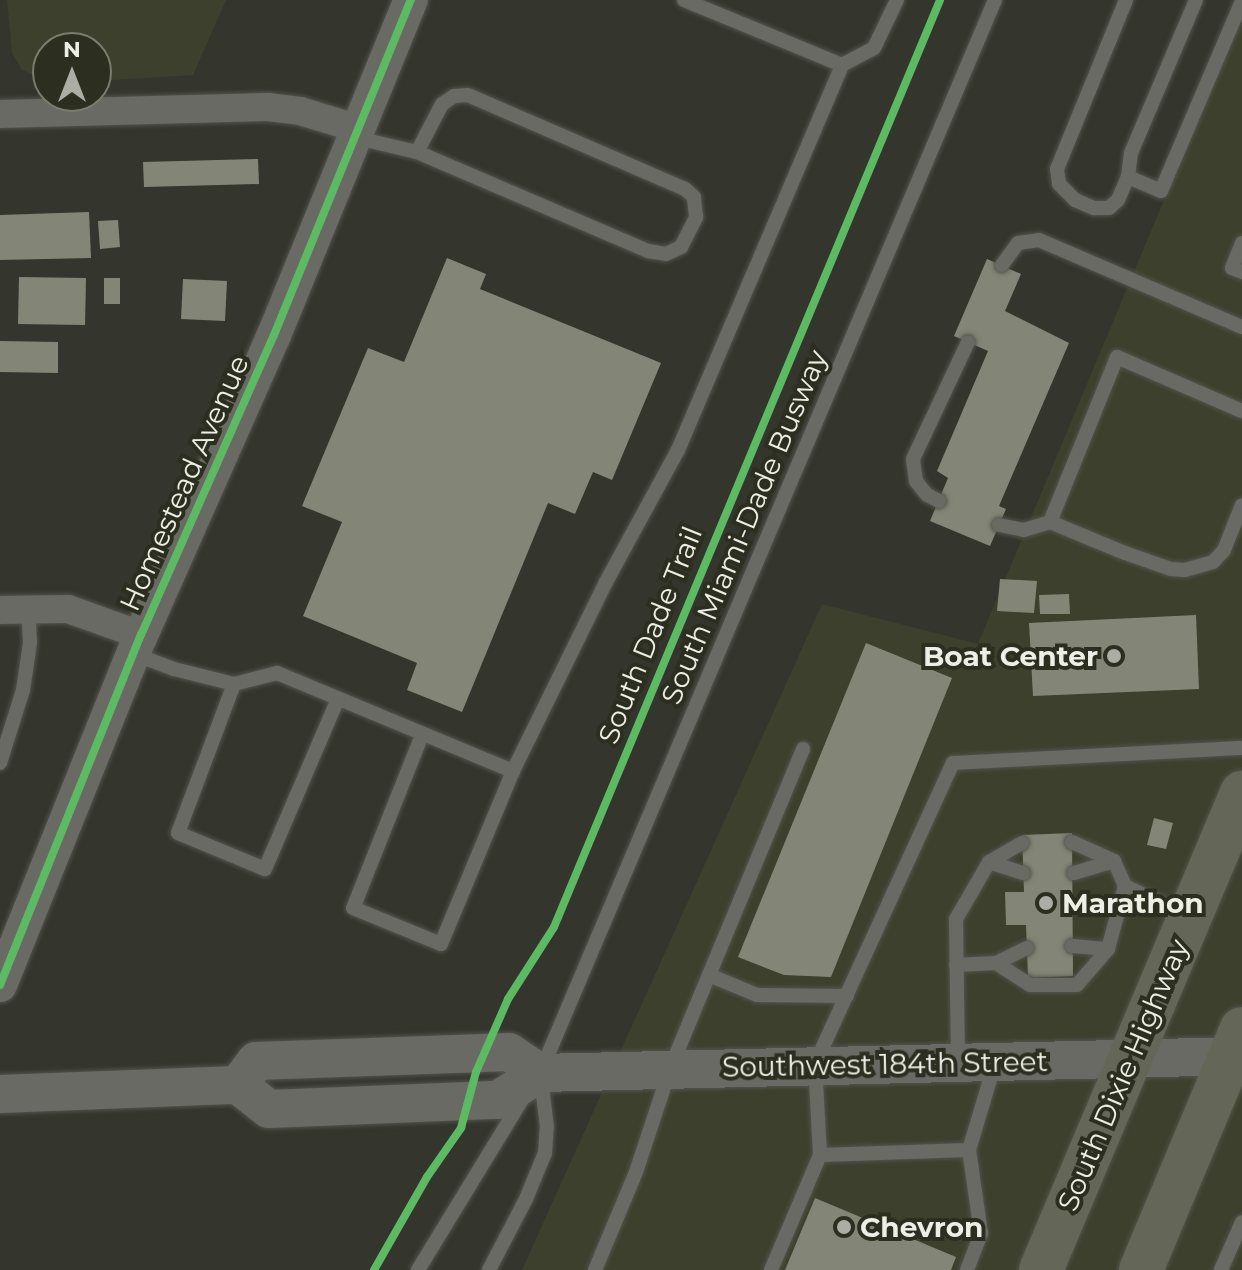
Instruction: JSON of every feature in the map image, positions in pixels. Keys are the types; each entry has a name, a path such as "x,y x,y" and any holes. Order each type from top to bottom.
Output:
{"highway":[{"name":"South Dixie Highway","path":"1041,1270 1242,793"},
{"path":"1141,1270 1238,1047"}],"main road":[{"name":"Southwest 184th Street","path":"540,1073 815,1064 1129,1059 1238,1047"},
{"path":"0,1094 238,1085 269,1109 498,1100 540,1073"}],"street":[{"name":"Homestead Avenue","path":"0,985 137,644 274,335 354,133 411,0"},
{"path":"0,114 268,107 300,111 354,133"},
{"path":"14,610 75,611 137,644"}],"lane":[{"path":"684,0 842,65"},
{"path":"422,735 353,908 441,944 513,771 606,582 678,450 842,65 874,48 897,0"},
{"name":"South Miami-Dade Busway","path":"418,1270 499,1131 540,1073 995,0"},
{"path":"1126,0 1057,169 1059,184 1075,200 1094,208 1109,208 1118,200 1128,177 1131,153 1196,0"},
{"path":"1128,177 1161,191 1242,1"},
{"path":"354,133 417,152 648,251 666,254 681,247 696,217 694,197 685,189 468,95 454,96 442,104 417,152"},
{"path":"1002,265 1018,243 1039,240 1242,327"},
{"path":"1242,243 1232,268 1242,272"},
{"path":"939,501 920,488 914,474 913,459 968,342"},
{"path":"1050,522 1117,357 1242,411"},
{"path":"999,525 1024,530 1050,522 1125,553 1185,570 1201,568 1224,550 1242,505"},
{"path":"0,763 8,715 23,690 30,643 14,610"},
{"path":"137,644 174,669 234,684 277,673 513,771"},
{"path":"234,684 178,833 265,869 338,699"},
{"path":"771,1270 820,1155 815,1064 953,763 1242,748"},
{"path":"595,1270 636,1172 670,1069 803,749"},
{"path":"996,963 1030,985 1077,985 1108,949 1125,886 1114,861 1072,842"},
{"path":"958,1062 956,919 989,862 1022,843"},
{"path":"1074,873 1114,861"},
{"path":"989,862 1023,873"},
{"path":"1125,886 1189,916"},
{"path":"1072,946 1108,949"},
{"path":"956,965 996,963 1027,948"},
{"path":"709,975 757,995 847,996"},
{"path":"967,1270 981,1233 969,1150 995,1061"},
{"path":"489,1270 526,1199 545,1153 547,1127 540,1073"},
{"path":"820,1155 969,1150"},
{"path":"1221,1270 1242,1222"}],"shaded area":[{"path":"7,0 226,0 193,75 112,80 112,32 32,32 32,74 22,70 12,53"},
{"path":"1242,14 1242,1270 522,1270 822,604 978,644"}],"building":[{"path":"258,159 259,184 144,187 143,162"},
{"path":"89,212 91,258 0,260 0,215"},
{"path":"118,220 120,247 100,249 98,221"},
{"path":"447,258 486,274 480,289 661,363 612,480 593,472 575,514 548,503 462,712 407,690 417,663 303,616 342,522 302,506 368,348 404,362"},
{"path":"987,259 1021,274 1005,311 1069,343 999,506 1006,509 990,546 930,521 948,478 937,471 988,351 954,336"},
{"path":"19,277 86,278 85,325 18,324"},
{"path":"104,278 120,278 120,304 104,304"},
{"path":"183,279 227,281 225,321 181,319"},
{"path":"0,341 58,342 58,373 0,372"},
{"path":"1000,579 1037,581 1034,613 997,611"},
{"path":"1069,594 1070,614 1040,614 1039,595"},
{"name":"Boat Center","path":"1196,615 1199,689 1033,696 1029,623"},
{"path":"866,643 952,678 831,977 784,975 738,957"},
{"path":"1154,818 1173,823 1166,849 1147,845"},
{"name":"Marathon","path":"1072,833 1073,976 1028,978 1026,925 1006,925 1005,892 1024,892 1022,835"},
{"name":"Chevron","path":"815,1198 956,1257 951,1270 785,1270"}],"cycle path":[{"path":"0,985 141,635 274,335 411,0"},
{"name":"South Dade Trail","path":"374,1270 427,1177 461,1128 476,1072 508,999 554,927 940,0"}],"place":[{"name":"Boat Center","path":"1114,656"},
{"name":"Marathon","path":"1046,903"},
{"name":"Chevron","path":"844,1227"}]}
